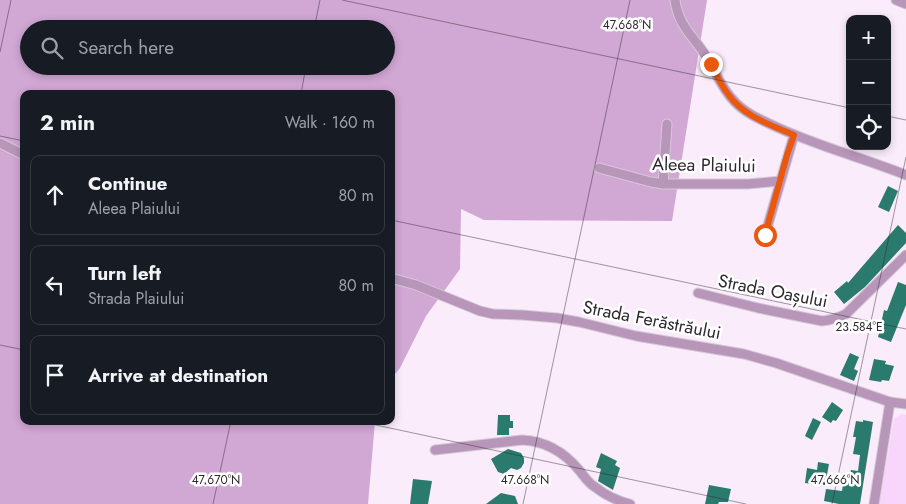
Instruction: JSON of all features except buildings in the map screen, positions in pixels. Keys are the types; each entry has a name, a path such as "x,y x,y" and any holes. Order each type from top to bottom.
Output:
{"street":[{"path":"675,0 676,9 683,26 694,38 711,64 727,94 740,108 794,135 906,175"},
{"path":"896,0 906,4"},
{"path":"663,184 667,124"},
{"name":"Aleea Plaiului","path":"765,235 794,135"},
{"path":"0,143 20,154"},
{"name":"Aleea Plaiului","path":"599,168 663,184 748,184 780,181"},
{"name":"Strada Oașului","path":"698,293 758,308 822,321 830,320 846,314 906,256"},
{"name":"Strada Ferăstrăului","path":"395,279 416,285 480,311 493,314 557,318 636,336 744,354 890,402 906,404"},
{"path":"874,504 890,402"},
{"path":"435,450 533,440 556,449 578,468 594,487 622,502 630,504"}],"shaded area":[{"path":"0,0 707,0 672,221 484,220 461,209 460,269 426,316 400,368 395,374 395,90 20,90 20,425 375,425 368,504 0,504"},
{"path":"902,414 906,415 906,504 879,504 894,419"}],"route":[{"path":"711,64 727,94 740,108 794,135 765,235"}]}
